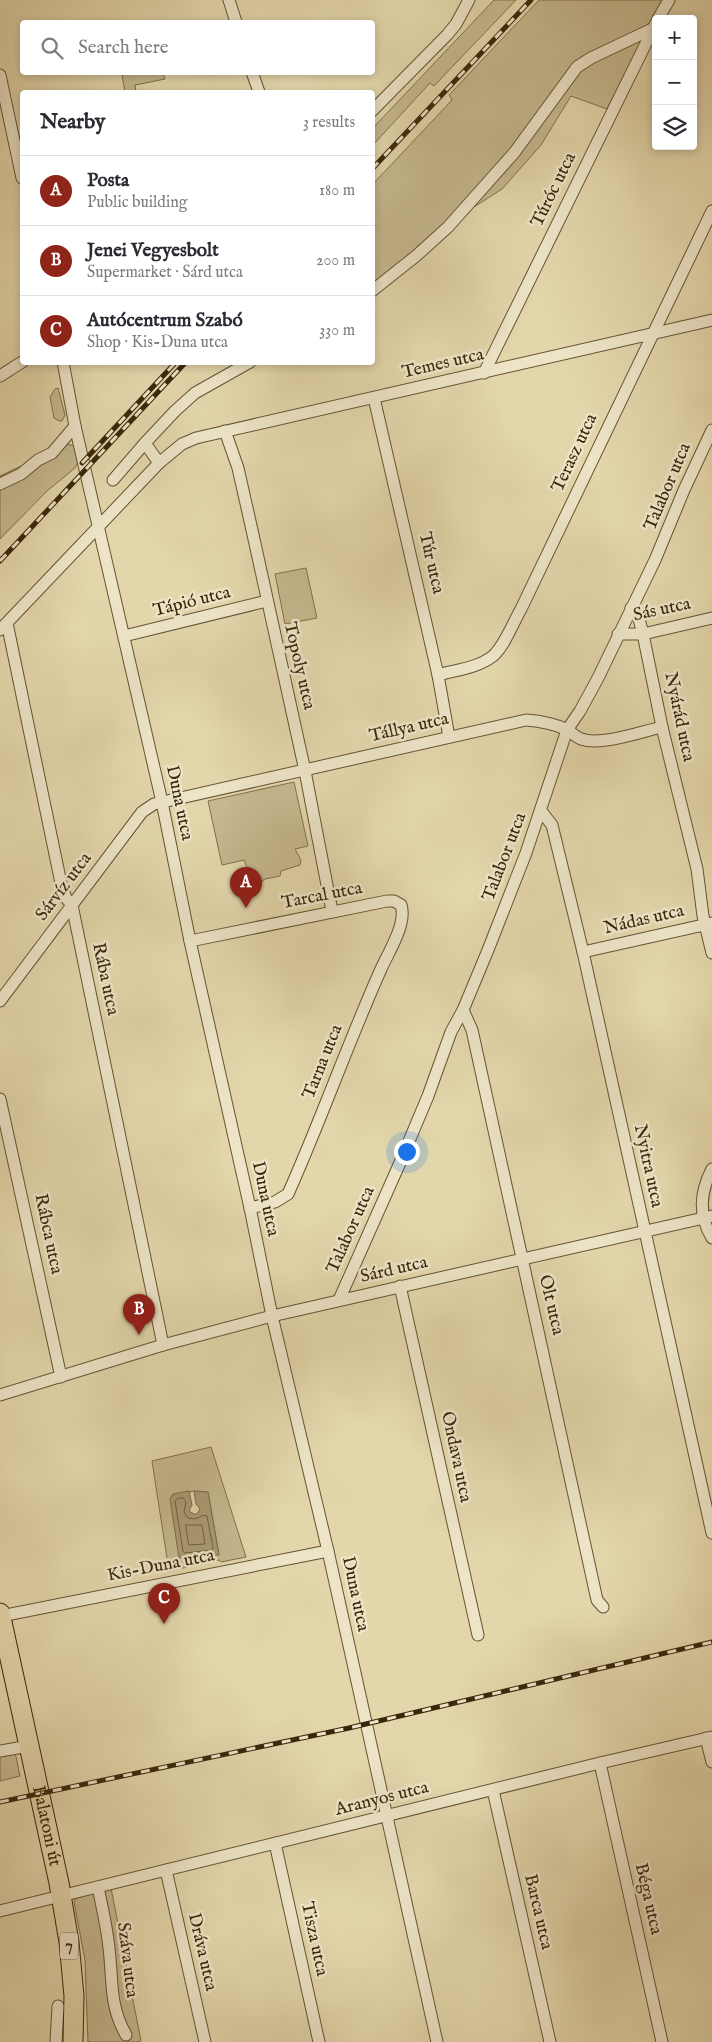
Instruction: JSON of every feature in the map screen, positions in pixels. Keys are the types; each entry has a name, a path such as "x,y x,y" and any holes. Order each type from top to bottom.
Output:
{"main road":[{"name":"Balatoni út","path":"0,1614 6,1668 29,1746 69,1942 74,1996 73,2042"}],"street":[{"path":"229,0 235,20"},
{"path":"375,108 447,35 456,24 469,0"},
{"path":"660,15 669,0"},
{"path":"375,289 416,256 448,227 514,153 577,67 652,27"},
{"name":"Túróc utca","path":"484,373 652,30"},
{"path":"0,75 20,169"},
{"path":"253,75 258,90"},
{"name":"Terasz utca","path":"438,675 484,662 500,647 712,210"},
{"name":"Temes utca","path":"4,626 159,463 182,444 196,438 225,431 484,373 652,332 712,320"},
{"path":"0,376 20,363"},
{"name":"Duna utca","path":"64,365 75,426 162,802 190,941 250,1208 272,1316 328,1551 437,2042"},
{"path":"113,480 175,411 195,393 245,365"},
{"name":"Túr utca","path":"374,398 438,675 449,737"},
{"path":"0,484 21,474 38,460 52,453 68,437 75,426"},
{"name":"Talabor utca","path":"339,1300 399,1165 451,1032 463,1010 492,942 541,811 567,730 580,711 632,608 712,430"},
{"name":"Topoly utca","path":"225,431 238,468 305,771 332,912"},
{"path":"145,444 159,463"},
{"name":"Tápió utca","path":"124,636 267,601"},
{"name":"Nyárád utca","path":"632,608 639,619 643,634 662,727 709,924 712,953"},
{"name":"Sás utca","path":"618,634 643,634 712,618"},
{"name":"Rába utca","path":"4,626 62,888 66,898 72,905 163,1345"},
{"name":"Tállya utca","path":"162,802 526,720 567,730 580,738 592,741 662,727"},
{"name":"Sárvíz utca","path":"0,1001 142,812 148,807 162,802"},
{"name":"Nyitra utca","path":"541,811 552,825 583,952 712,1533"},
{"name":"Tarcal utca","path":"190,941 387,901 401,904"},
{"name":"Tarna utca","path":"250,1208 275,1202 288,1194 368,997 399,928 403,911 401,904"},
{"name":"Nádas utca","path":"583,952 709,924"},
{"name":"Olt utca","path":"463,1010 472,1030 597,1600 603,1607"},
{"name":"Rábca utca","path":"0,1099 62,1377"},
{"path":"712,1169 704,1188 702,1208 708,1217 712,1238"},
{"name":"Sárd utca","path":"0,1395 163,1345 272,1316 708,1217"},
{"name":"Ondava utca","path":"400,1286 478,1635"},
{"name":"Kis-Duna utca","path":"0,1614 328,1551"},
{"path":"709,1738 712,1762"},
{"name":"Aranyos utca","path":"0,1911 600,1763 709,1738"},
{"path":"0,1750 29,1746"},
{"name":"Béga utca","path":"600,1763 662,2042"},
{"name":"Barca utca","path":"493,1790 550,2042"},
{"name":"Tisza utca","path":"275,1843 319,2042"},
{"name":"Dráva utca","path":"166,1870 205,2042"},
{"name":"Száva utca","path":"98,1887 110,1949 112,1997 120,2025 126,2035"},
{"path":"56,2042 58,2006"}],"shaded area":[{"path":"494,0 516,0 434,86 430,83 375,143 375,126"},
{"path":"539,0 665,0 657,15 652,15 652,24 607,109 571,96 541,145 502,189 471,209 418,260 375,295 375,182 452,100 449,95"},
{"path":"122,75 164,75 165,79 135,85 136,90 125,90"},
{"path":"58,388 65,415 62,421 54,418 50,397 55,389"},
{"path":"67,444 74,446 78,462 75,468 47,491 0,539 0,476 21,466 25,476"},
{"path":"306,568 317,618 285,624 275,574"},
{"path":"294,782 308,846 295,849 301,860 300,865 281,871 280,876 265,879 257,885 249,873 244,860 222,865 208,801"},
{"path":"211,1447 246,1557 221,1562 219,1560 169,1571 152,1461","holes":["194,1491 208,1492 219,1555 171,1496"]},
{"path":"15,1752 20,1776 0,1781 0,1754"},
{"path":"111,1888 141,2041 137,2042 88,2042 85,1960 74,1902 76,1898 85,1893"}],"water":[{"path":"189,1491 192,1505 189,1511 194,1514 197,1514 200,1509 196,1504 194,1491 208,1492 219,1555 179,1558 170,1499 173,1494"}],"railway":[{"path":"375,166 531,0"},
{"path":"82,463 173,365"},
{"path":"0,561 183,365"},
{"path":"0,1802 349,1728 712,1642"}],"place":[{"name":"Posta","path":"246,908"},
{"name":"Jenei Vegyesbolt","path":"139,1335"},
{"name":"Autócentrum Szabó","path":"164,1624"}]}
